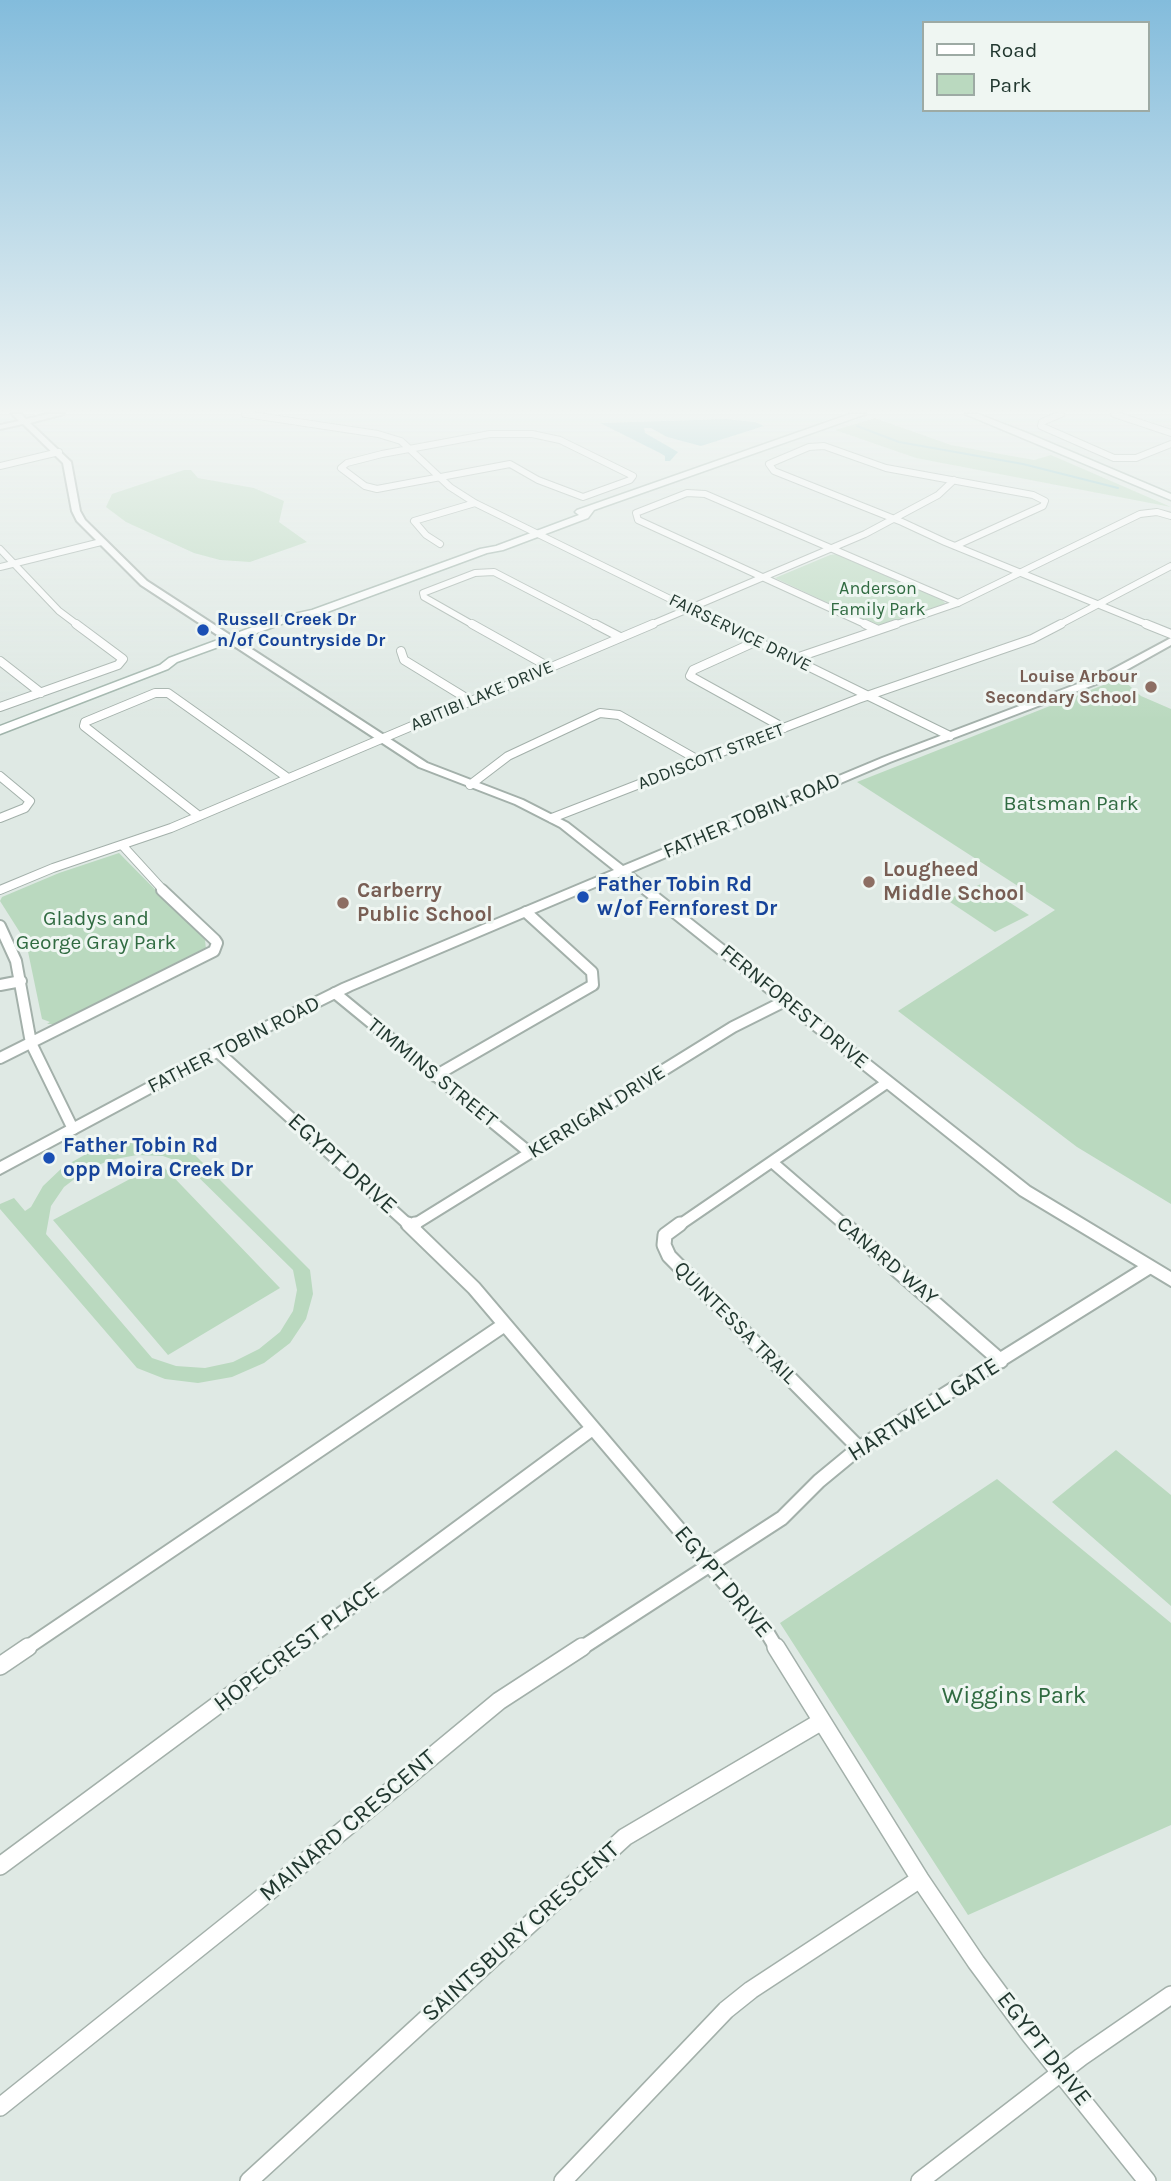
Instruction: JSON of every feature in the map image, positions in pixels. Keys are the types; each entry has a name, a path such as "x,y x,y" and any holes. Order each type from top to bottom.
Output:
{"main road":[{"path":"0,730 163,667 182,666 237,642 293,625 315,612 484,551 492,542 585,516"}],"street":[{"name":"FERNFOREST DRIVE","path":"78,516 101,542 144,583 381,739 427,767 508,797 552,818 622,870 1041,1202 1171,1280"},
{"path":"432,516 414,521 426,535 440,544"},
{"name":"FAIRSERVICE DRIVE","path":"503,516 950,736"},
{"path":"637,516 638,520 878,630"},
{"path":"753,516 958,603"},
{"path":"886,516 1171,634"},
{"name":"ABITIBI LAKE DRIVE","path":"0,890 52,868 199,816 831,549 900,516"},
{"path":"955,546 1021,516"},
{"path":"793,659 958,603 1136,516"},
{"path":"0,567 101,542"},
{"path":"0,549 59,611 123,659 118,665 0,707"},
{"name":"ADDISCOTT STREET","path":"552,818 869,696 1032,639 1171,566"},
{"path":"549,667 423,596 426,591 475,573 494,572 620,636"},
{"path":"757,641 693,670 690,676 784,728"},
{"name":"FATHER TOBIN ROAD","path":"0,1169 218,1052 335,993 886,760 1100,680 1171,641"},
{"path":"401,651 404,660 471,701"},
{"path":"0,661 41,693"},
{"path":"199,816 84,726 85,722 155,694 168,694 288,778"},
{"path":"470,785 515,752 600,713 619,715 700,761"},
{"path":"0,776 30,802 26,808 0,818"},
{"path":"0,1058 205,957 216,947 215,940 151,879 122,845"},
{"path":"436,1076 593,985 592,972 526,912"},
{"path":"0,926 13,951 21,981 31,1043 65,1116 74,1129"},
{"path":"0,985 21,981"},
{"name":"TIMMINS STREET","path":"335,993 530,1153"},
{"name":"KERRIGAN DRIVE","path":"411,1227 733,1027 785,1001"},
{"name":"EGYPT DRIVE","path":"218,1052 458,1272 768,1634 920,1879 976,1962 1147,2181"},
{"name":"QUINTESSA TRAIL","path":"859,1448 669,1256 664,1245 665,1234 888,1082"},
{"name":"CANARD WAY","path":"772,1162 1001,1361"},
{"name":"HARTWELL GATE","path":"709,1566 782,1518 818,1481 859,1448 1149,1267"},
{"path":"0,1666 504,1325"},
{"name":"HOPECREST PLACE","path":"0,1866 593,1428"},
{"name":"MAINARD CRESCENT","path":"0,2107 255,1903 499,1701 709,1566"},
{"name":"SAINTSBURY CRESCENT","path":"248,2181 625,1837 822,1721"},
{"path":"563,2181 726,2010 751,1990 920,1879"},
{"path":"920,2181 1061,2073 1171,1995"}],"green space":[{"path":"118,516 280,516 279,522 307,542 250,562 220,560 194,553"},
{"name":"Anderson Family Park","path":"837,554 946,604 885,625 875,625 775,578"},
{"name":"Batsman Park","path":"1121,678 1141,696 1171,709 1171,1204 1077,1147 898,1011 1055,910 857,782"},
{"name":"Gladys and George Gray Park","path":"119,853 205,940 206,949 58,1024 47,1024 50,1022 42,1019 26,942 0,901 2,897 59,873"},
{"path":"981,884 1029,915 995,932 947,900"},
{"path":"146,1141 173,1145 195,1155 310,1270 313,1294 306,1319 290,1343 264,1363 232,1377 198,1383 165,1379 137,1368 0,1209 0,1204 14,1198 25,1211 31,1207 43,1186 63,1167 88,1153 117,1144","holes":["137,1155 163,1156 185,1164 293,1270 297,1290 293,1311 280,1332 259,1349 233,1362 205,1368 176,1366 152,1358 46,1234 51,1206 64,1187 85,1171 110,1160"]},
{"path":"160,1163 280,1288 168,1355 53,1220"},
{"path":"1116,1450 1171,1495 1171,1606 1052,1502"},
{"name":"Wiggins Park","path":"997,1479 1171,1623 1171,1825 968,1915 780,1623"}],"place":[{"name":"Russell Creek Dr n/of Countryside Dr","path":"203,630"},
{"name":"Louise Arbour Secondary School","path":"1151,687"},
{"name":"Lougheed Middle School","path":"869,882"},
{"name":"Father Tobin Rd w/of Fernforest Dr","path":"583,897"},
{"name":"Carberry Public School","path":"343,903"},
{"name":"Father Tobin Rd opp Moira Creek Dr","path":"49,1158"}]}
